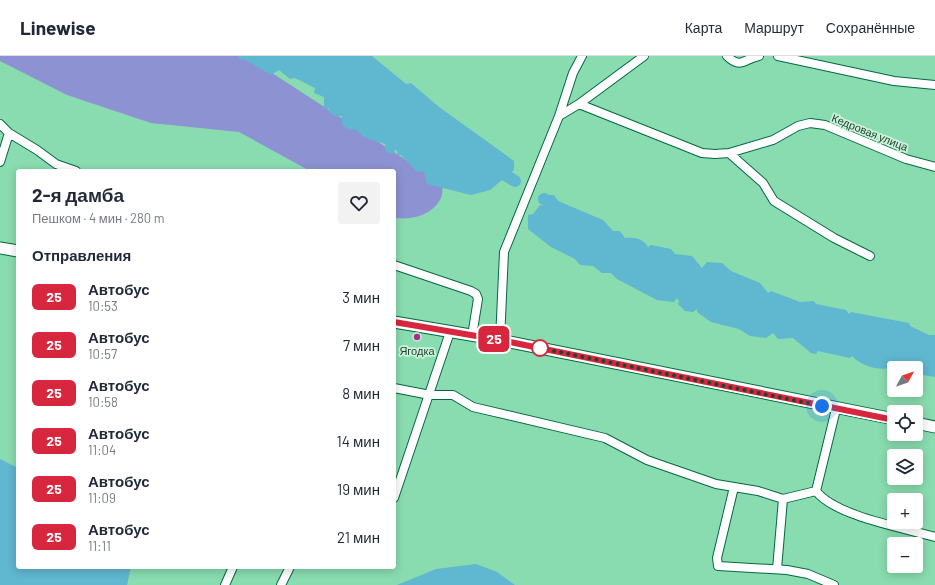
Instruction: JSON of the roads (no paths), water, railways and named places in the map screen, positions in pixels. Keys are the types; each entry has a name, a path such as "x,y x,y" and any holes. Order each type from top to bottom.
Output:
{"main road":[{"path":"0,248 16,251"},
{"path":"396,322 500,340 887,419"},
{"path":"923,425 935,427"}],"street":[{"path":"573,73 574,56"},
{"path":"500,340 504,252 560,116 573,73 582,56"},
{"path":"560,116 579,104 644,56"},
{"path":"727,56 736,63 742,63 755,56"},
{"path":"778,56 894,81 935,85"},
{"name":"Кедровая улица","path":"579,104 702,153 729,153 773,140 798,126 810,123 825,125 906,159 935,167"},
{"path":"0,124 9,134 37,150 56,164 70,169"},
{"path":"0,162 9,134"},
{"path":"729,153 763,183 774,201 834,238 870,256"},
{"path":"396,266 471,290 476,294 478,299 472,336"},
{"path":"396,492 423,409 430,395 450,332"},
{"path":"396,388 430,395 453,395 473,408 605,438 647,460 702,479 758,491 783,499 816,491"},
{"path":"816,491 836,409"},
{"path":"734,487 717,558 718,566 777,569 808,574 834,585"},
{"path":"816,491 822,499 857,516 935,537"},
{"path":"777,569 783,499"},
{"path":"225,585 232,569"},
{"path":"281,585 289,569"}],"waterway":[{"path":"494,168 515,181"},
{"path":"544,199 562,210"}],"place":[{"name":"Ягодка","path":"417,337"}]}
